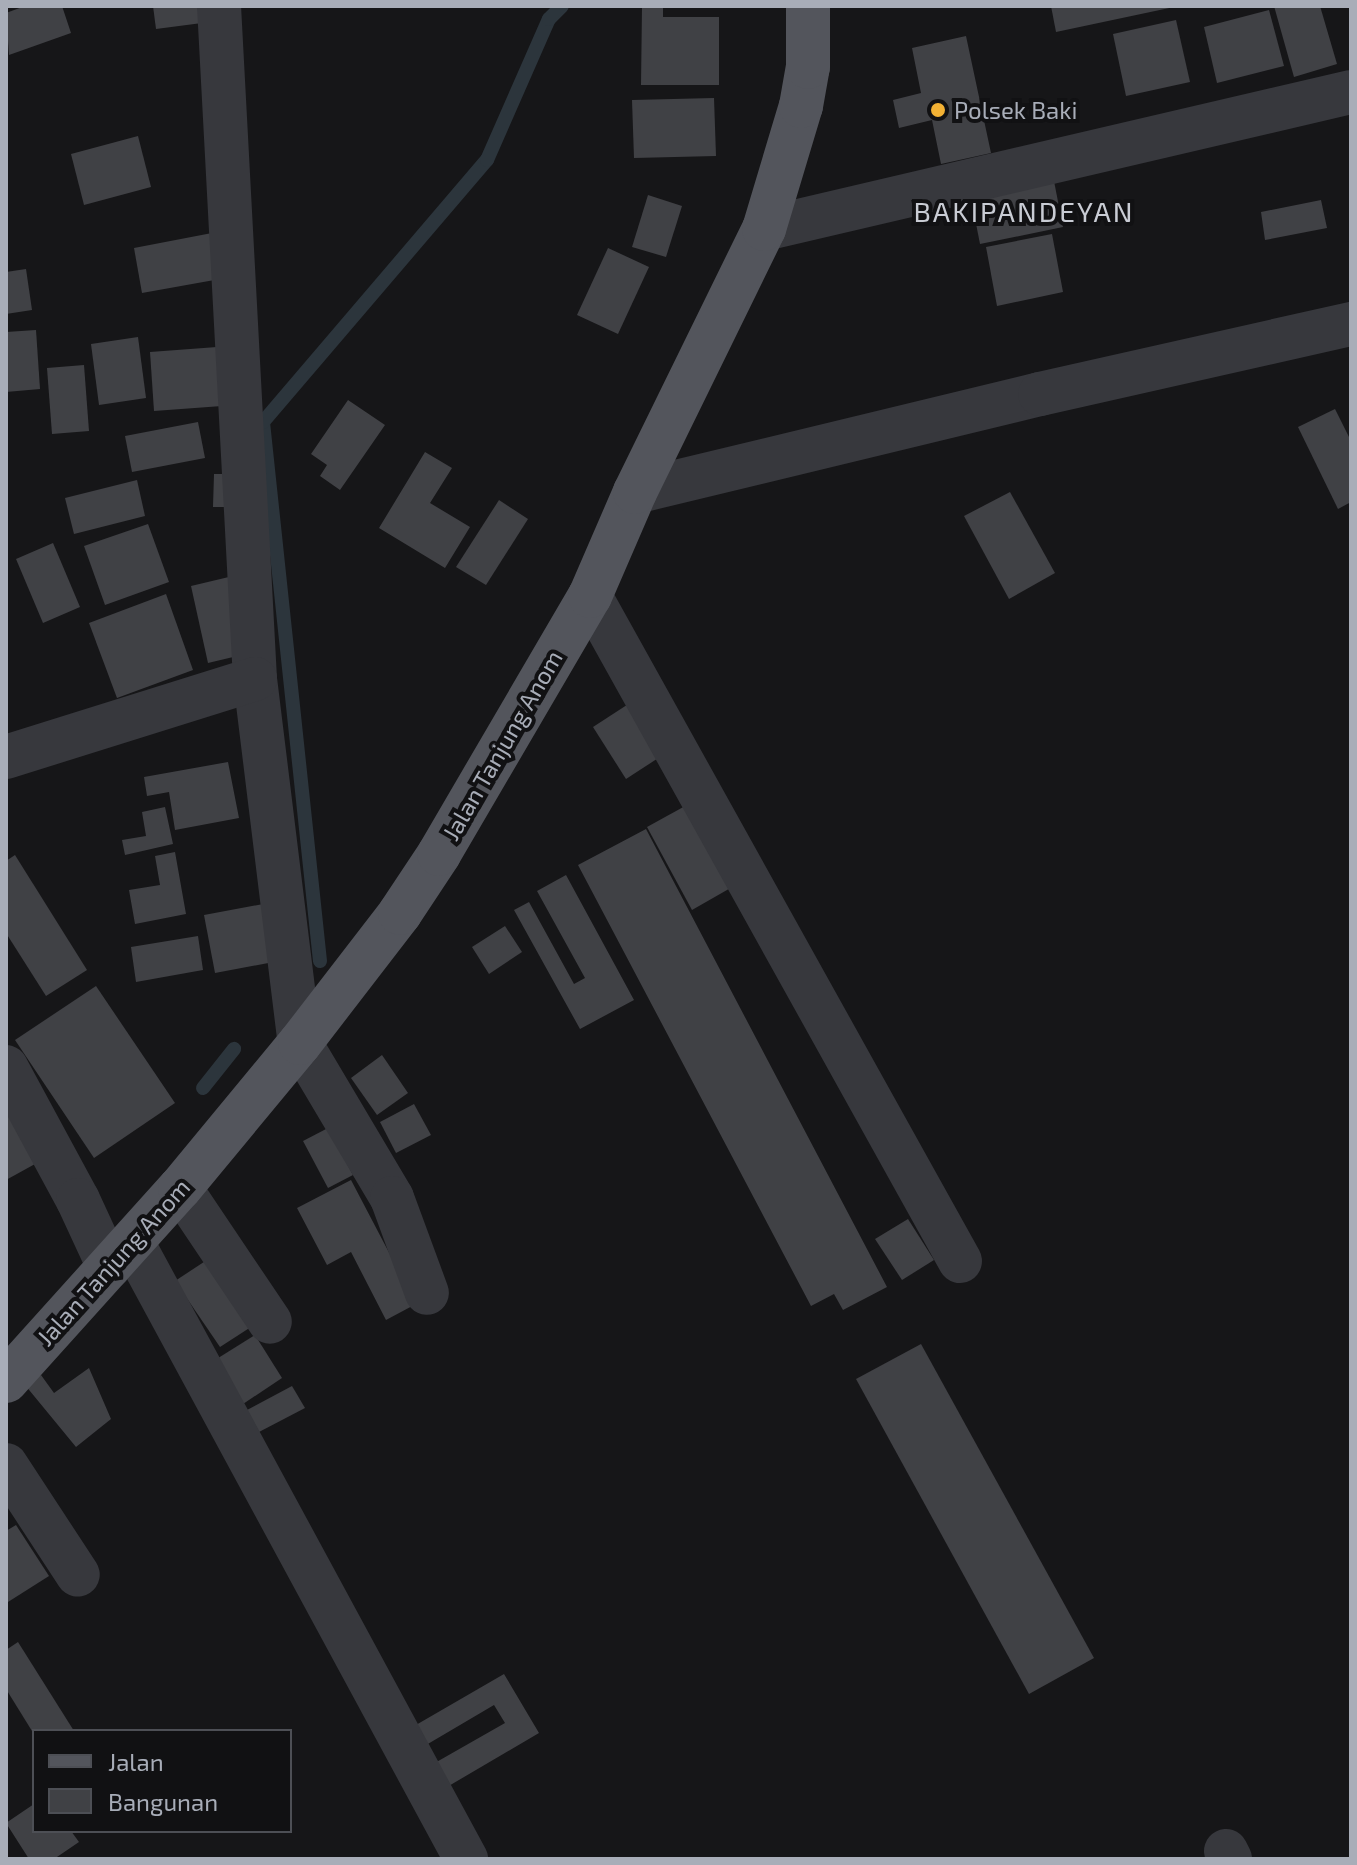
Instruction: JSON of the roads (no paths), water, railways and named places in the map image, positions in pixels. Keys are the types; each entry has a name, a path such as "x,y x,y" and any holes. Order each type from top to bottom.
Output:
{"main road":[{"name":"Jalan Tanjung Anom","path":"6,1381 180,1188 300,1043 400,913 439,854 590,596 635,492 764,229 801,106 808,67 808,6"}],"street":[{"path":"219,6 255,679 300,1043 392,1198 427,1293"},
{"path":"764,229 1351,92"},
{"path":"635,492 1040,394 1351,324"},
{"path":"590,596 960,1261"},
{"path":"6,757 255,679"},
{"path":"6,1067 78,1200 120,1255 466,1859"},
{"path":"180,1188 270,1322"},
{"path":"6,1465 78,1575"}],"waterway":[{"path":"320,961 263,422 487,160 549,19 562,6"},
{"path":"203,1088 234,1049"}],"place":[{"name":"Polsek Baki","path":"938,110"}],"district":[{"name":"BAKIPANDEYAN","path":"1024,211"}]}
